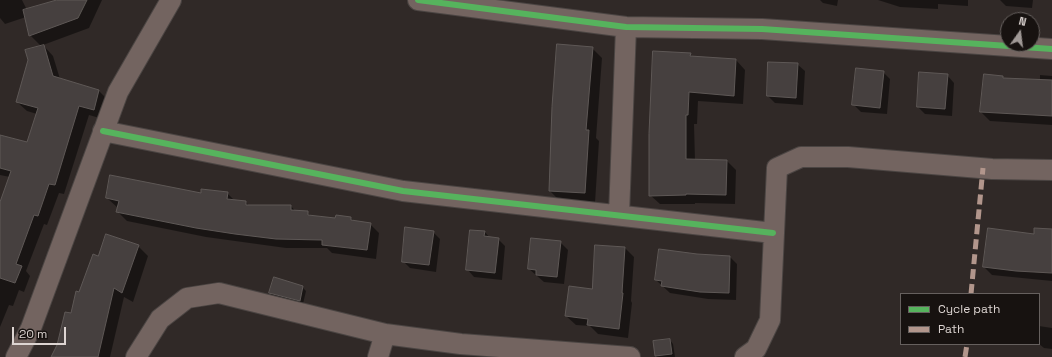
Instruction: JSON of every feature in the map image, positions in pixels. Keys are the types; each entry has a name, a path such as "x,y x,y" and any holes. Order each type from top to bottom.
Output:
{"street":[{"path":"16,357 31,328 118,92 171,0"},
{"path":"418,0 626,27 762,29 1052,49"},
{"path":"619,215 626,27"},
{"path":"103,131 403,191 773,233"},
{"path":"751,354 770,320 777,168 801,157 848,157 992,169 1052,170"},
{"path":"136,357 160,319 187,298 219,293 385,334 461,344 630,357"},
{"path":"378,357 385,334"}],"building":[{"path":"57,0 87,0 78,18 29,36 23,10"},
{"path":"557,44 593,47 586,130 589,130 585,193 549,191 552,107"},
{"path":"44,45 53,76 99,90 94,110 79,106 55,185 49,184 38,216 34,215 16,264 22,266 15,283 0,278 0,202 11,171 0,168 0,135 27,142 38,108 16,102 28,60 25,50"},
{"path":"653,51 691,53 690,56 736,59 734,96 689,92 688,115 686,115 686,159 727,160 726,195 686,194 649,196 649,134"},
{"path":"768,62 798,63 796,98 767,96"},
{"path":"856,68 884,71 880,108 852,105"},
{"path":"919,72 948,74 945,109 917,107"},
{"path":"984,74 1003,76 1003,78 1052,80 1052,116 980,112"},
{"path":"110,175 201,193 201,189 228,192 227,199 246,201 246,205 291,205 291,210 308,211 308,215 335,218 336,215 351,217 351,220 371,223 367,250 322,245 322,240 276,239 235,234 116,212 119,201 106,198"},
{"path":"405,227 434,231 429,265 402,262"},
{"path":"988,228 1034,234 1034,228 1052,229 1052,273 983,267"},
{"path":"470,230 485,231 484,236 499,238 495,273 466,270"},
{"path":"106,234 139,245 122,293 114,288 98,357 51,357 57,345 65,312 71,313 76,291 79,292 93,254 98,256"},
{"path":"531,238 561,241 557,277 536,275 536,270 528,269"},
{"path":"595,245 625,247 623,293 619,329 587,325 588,319 565,316 569,286 592,289"},
{"path":"659,249 697,254 730,256 729,293 700,292 661,286 662,281 655,280"},
{"path":"274,277 303,286 300,301 269,293"},
{"path":"670,339 672,354 655,356 653,341"}],"marked path":[{"path":"971,293 983,168"},
{"path":"965,357 967,345"}],"cycle path":[{"path":"418,0 626,27 762,29 1052,49"},
{"path":"103,131 403,191 773,233"}]}
